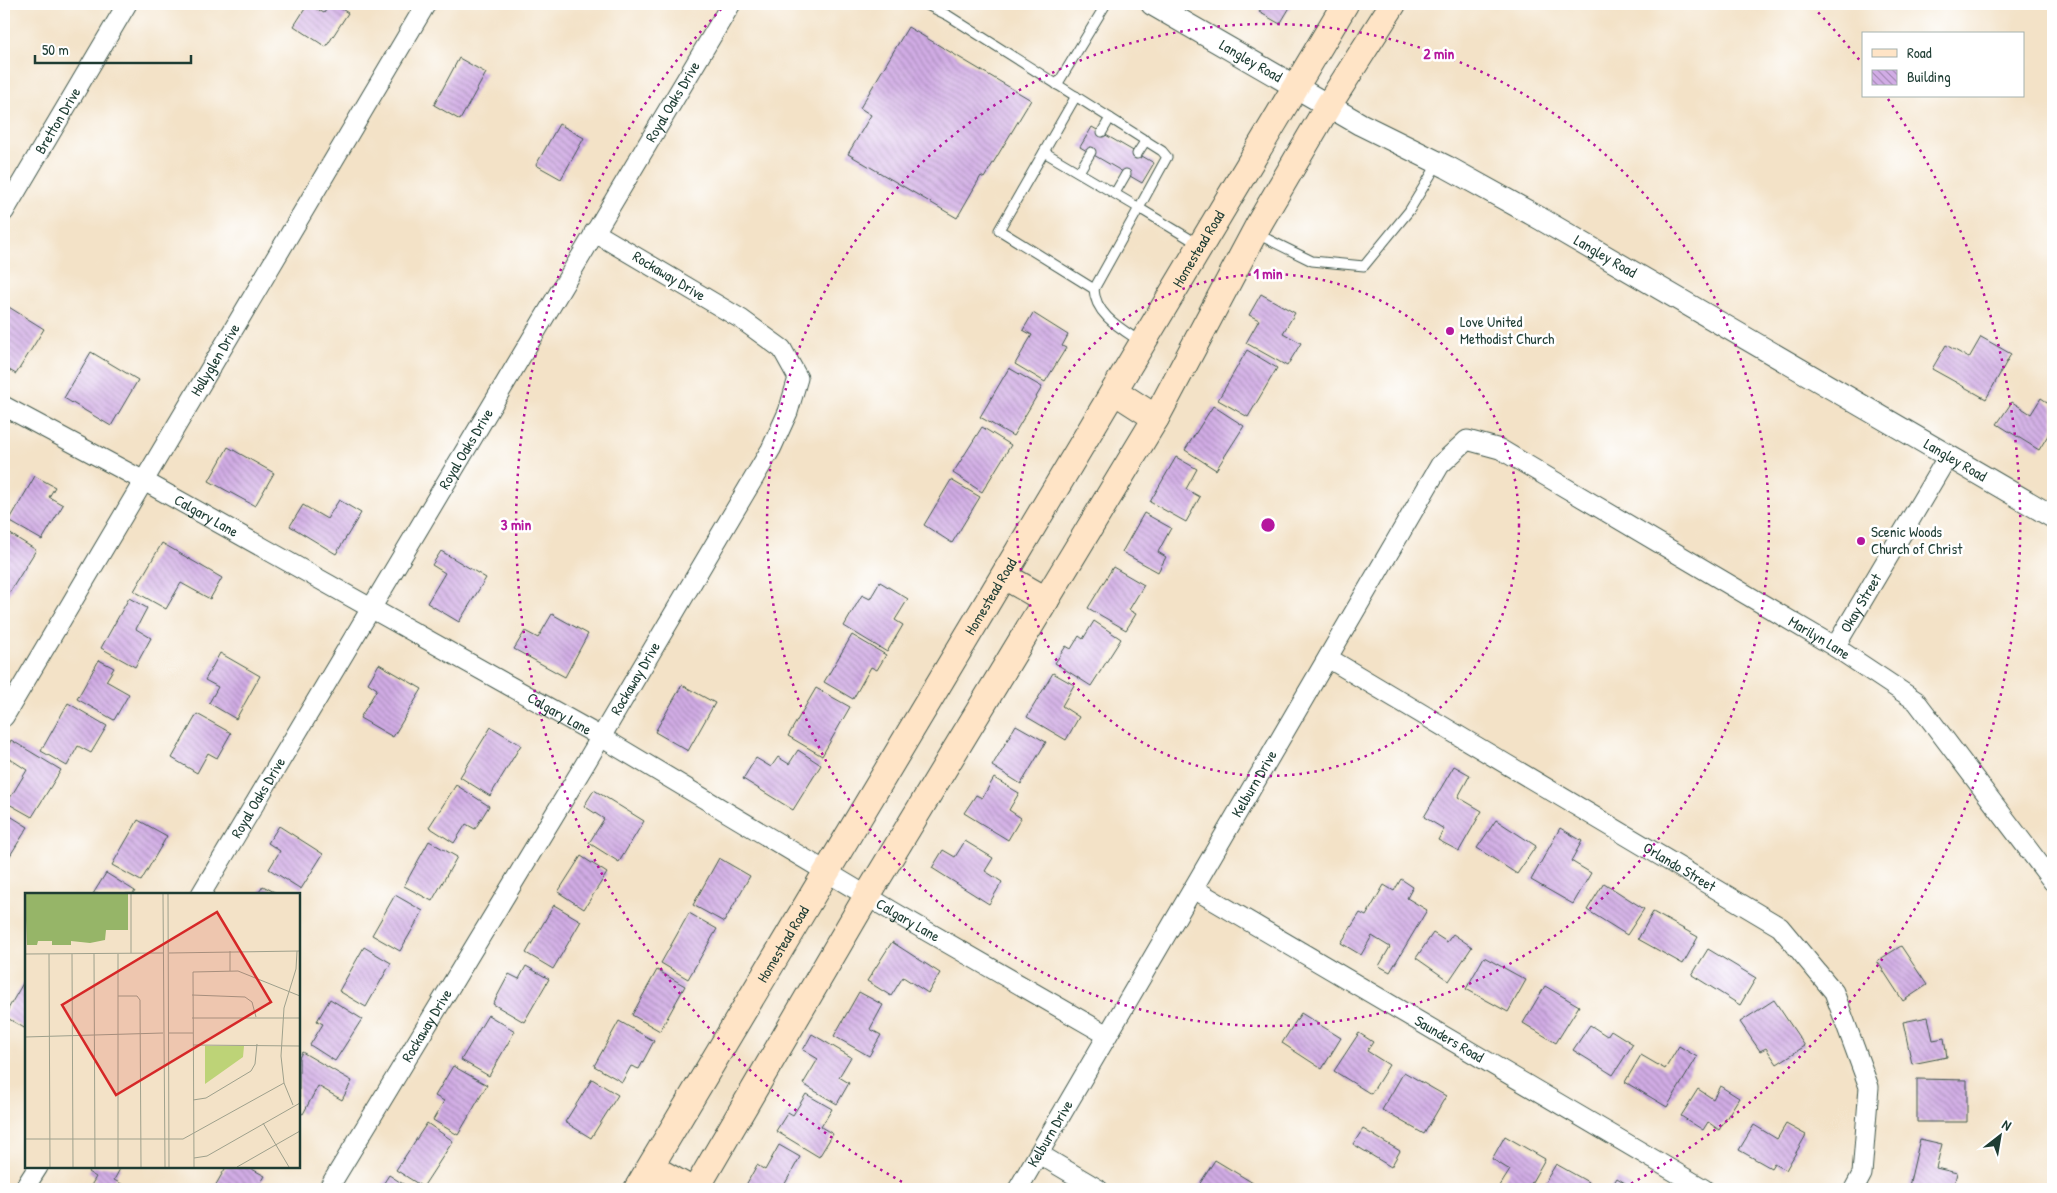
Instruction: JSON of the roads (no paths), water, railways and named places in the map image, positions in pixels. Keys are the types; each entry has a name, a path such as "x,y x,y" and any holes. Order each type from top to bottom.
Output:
{"main road":[{"name":"Homestead Road","path":"637,1189 828,873 1345,4"},
{"path":"696,1189 866,896 1156,418 1255,232 1328,106 1393,4"},
{"path":"1114,391 1156,418"},
{"path":"1004,576 1046,600"},
{"path":"651,1167 690,1189"}],"street":[{"name":"Bretton Drive","path":"4,212 127,4"},
{"name":"Hollyglen Drive","path":"4,717 426,4"},
{"name":"Royal Oaks Drive","path":"202,893 731,4"},
{"name":"Langley Road","path":"1159,6 1360,124 1438,162 1541,219 2053,517"},
{"name":"Rockaway Drive","path":"328,1189 601,737 771,449 788,412 798,378 782,349 741,319 594,232"},
{"name":"Calgary Lane","path":"4,406 144,481 257,547 372,608 601,737 866,896 1107,1035"},
{"name":"Kelburn Drive","path":"1018,1189 1440,465 1467,440 1500,449 1526,464"},
{"name":"Okay Street","path":"1835,647 1948,456"},
{"name":"Marilyn Lane","path":"1526,464 1835,647 1916,701 2053,882"},
{"name":"Orlando Street","path":"1328,658 1780,927 1834,992 1868,1087 1862,1174 1854,1189"},
{"name":"Saunders Road","path":"1194,889 1704,1189"},
{"path":"1039,1154 1098,1189"},
{"path":"24,1189 37,1168"}],"lane":[{"path":"924,4 949,16 1146,140 1162,151 1167,157 1094,289 1094,298 1108,318 1143,344"},
{"path":"1057,85 1106,4"},
{"path":"1076,96 1000,230 1094,289"},
{"path":"1102,132 1110,118"},
{"path":"1137,154 1146,140"},
{"path":"1044,152 1201,246"},
{"path":"1080,172 1091,152"},
{"path":"1255,232 1312,261 1364,266 1410,211 1438,162"},
{"path":"1115,193 1126,174"}],"place":[{"name":"Love United Methodist Church","path":"1450,331"},
{"name":"Scenic Woods Church of Christ","path":"1861,541"}]}
